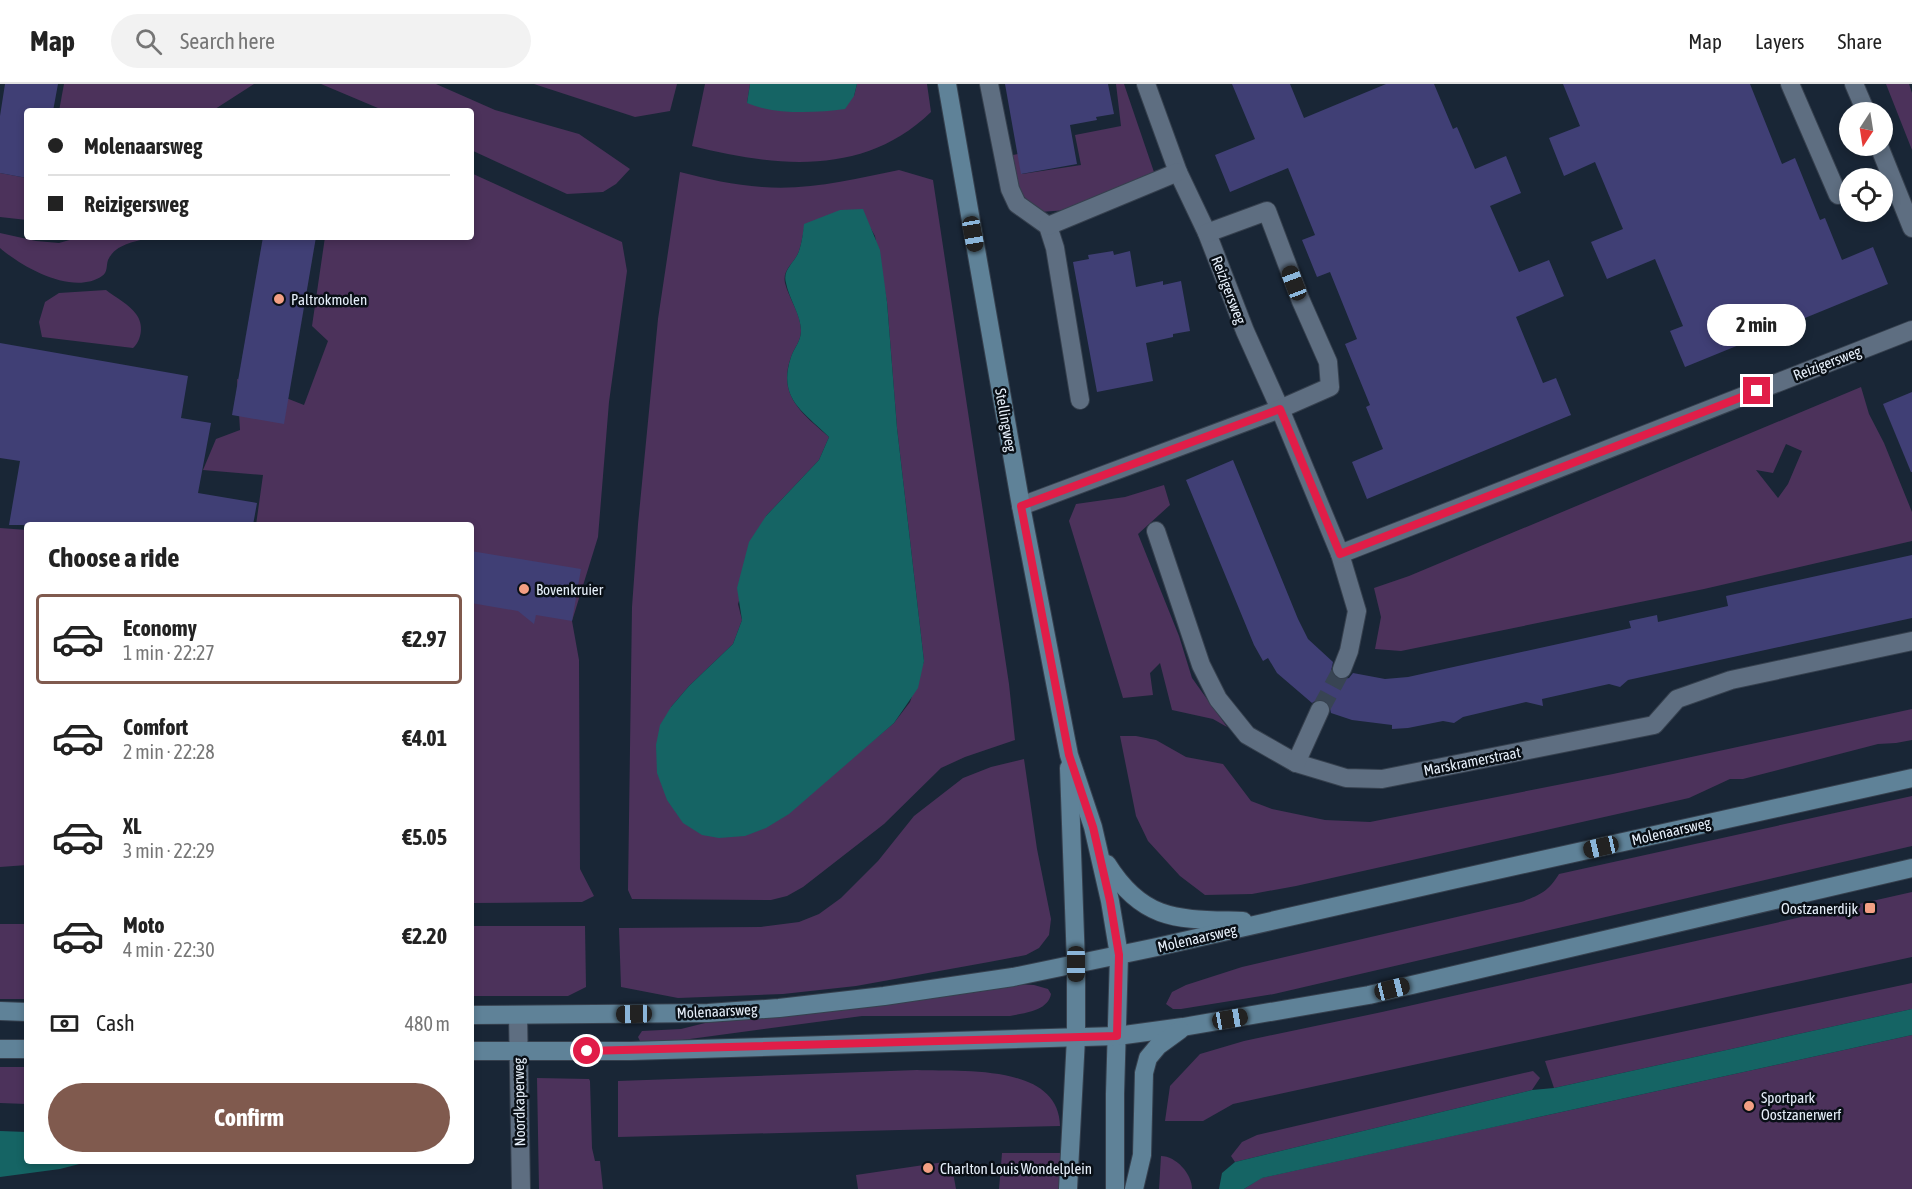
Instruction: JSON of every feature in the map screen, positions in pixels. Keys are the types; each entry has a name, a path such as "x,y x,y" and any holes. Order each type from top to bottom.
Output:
{"street":[{"name":"Stellingweg","path":"947,84 1021,506 1069,755"},
{"path":"989,84 1010,189 1017,204 1048,226 1055,248 1080,400"},
{"name":"Reizigersweg","path":"1146,84 1178,172 1207,233 1245,331 1340,554 1357,611 1349,651 1342,669"},
{"path":"1790,84 1839,195"},
{"path":"1854,84 1862,102"},
{"path":"1048,226 1178,172"},
{"path":"1893,194 1912,228"},
{"path":"1021,506 1280,409 1330,387 1328,362 1301,302 1267,211 1207,233"},
{"name":"Reizigersweg","path":"1340,554 1912,330"},
{"name":"Marskramerstraat","path":"1156,531 1201,664 1218,699 1247,735 1296,763 1346,778 1382,779 1654,725 1677,699 1731,680 1912,641"},
{"path":"1296,763 1320,710"},
{"path":"1069,755 1093,827 1110,901 1119,955 1115,1189"},
{"path":"1068,1189 1076,1038 1076,964 1068,792 1069,755"},
{"name":"Molenaarsweg","path":"474,1015 732,1011 860,999 1013,977 1912,778"},
{"path":"1098,850 1120,886 1141,903 1164,915 1187,919 1266,922"},
{"path":"474,1051 631,1051 1117,1036 1369,995 1912,868"},
{"path":"0,1011 24,1012"},
{"name":"Noordkaperweg","path":"518,1015 521,1189"},
{"path":"1134,1189 1142,1155 1144,1073 1149,1058 1158,1046 1183,1027"},
{"path":"0,1049 24,1049"}],"shaded area":[{"path":"64,84 254,84 217,108 60,108"},
{"path":"321,84 436,84 495,110 579,134 630,169 616,184 603,192 567,194 474,151 474,108 378,108"},
{"path":"534,84 677,84 670,111 635,117"},
{"path":"705,84 750,84 747,103 854,96 857,84 927,84 931,112 905,133 877,148 848,157 787,162 755,159 692,146"},
{"path":"750,84 857,84 854,96 845,109 809,112 770,110 747,103"},
{"path":"1116,84 1124,84 1155,175 1067,210 1040,212 1019,192 1008,156 1018,154 1022,174 1081,165 1075,135 1121,126"},
{"path":"1886,84 1909,84 1912,93 1912,150"},
{"path":"899,170 933,180 1009,684 1015,740 941,768 884,824 803,887 787,896 771,900 632,899 628,890 632,607 658,319 680,172 731,183 779,188 831,183","holes":["805,224 871,229 875,236 887,302 897,428 924,661 910,702 894,723 820,785 671,707 689,686 733,644 742,620 738,604 766,516 819,460 829,437 802,412 795,403 787,383 791,357 801,331 799,319 785,283 785,274 799,251"]},
{"path":"0,173 24,177 24,220 0,217"},
{"path":"474,174 622,242 627,271 609,402 598,537 572,621 579,660 580,869 594,896 582,902 474,903 474,522 256,522 263,475 203,470 216,439 240,430 237,379 304,405 328,341 312,326 325,240 474,240"},
{"path":"863,209 880,250 887,302 897,428 924,661 918,688 894,723 789,814 766,828 745,836 719,838 702,835 683,823 667,800 657,773 656,745 660,725 671,707 689,686 733,644 742,620 737,588 749,542 766,516 819,460 829,437 802,412 790,394 788,371 801,331 785,278 787,270 799,251 804,224 840,210"},
{"path":"0,233 24,240 59,243 70,240 141,240 116,250 108,260 102,276 77,283 48,277 21,263 0,248"},
{"path":"106,290 130,307 139,318 141,332 133,348 42,337 39,322 45,302 59,293"},
{"path":"1861,387 1869,414 1884,443 1912,512 1912,541 1704,589 1401,651 1375,649 1381,617 1374,588 1409,576","holes":["1786,444 1802,451 1788,484 1778,498 1756,470 1773,473"]},
{"path":"1164,485 1170,505 1138,534 1179,636 1192,678 1227,727 1213,719 1172,710 1160,663 1150,673 1153,695 1123,698 1069,521 1076,504 1125,497"},
{"path":"0,528 24,530 24,865 0,867"},
{"path":"1912,709 1912,740 1878,744 1743,779 1730,779 1689,798 1252,894 1205,895 1180,876 1148,841 1136,816 1120,736 1156,740 1186,757 1223,764 1251,801 1272,809 1325,820 1370,822 1613,774"},
{"path":"1024,759 1037,849 1051,919 1049,935 1039,948 1026,955 856,986 783,994 678,998 621,987 619,928 761,927 799,922 819,914 841,898 878,861 914,816 963,778 991,767"},
{"path":"1912,796 1912,846 1274,994 1181,1009 1173,1009 1166,1004 1172,992 1186,985 1242,967 1521,902 1543,892 1559,874"},
{"path":"1912,892 1912,957 1233,1104 1203,1121 1165,1121 1170,1086 1200,1054 1244,1041"},
{"path":"0,924 24,924 24,999 0,999"},
{"path":"474,926 585,926 586,987 568,996 474,996"},
{"path":"1912,983 1912,1009 1554,1088 1545,1061"},
{"path":"1015,984 1034,985 1048,989 1051,994 1049,1000 1040,1008 1010,1016 862,1016 675,1041 640,1041 638,1037 642,1031 681,1029 729,1017"},
{"path":"1912,1009 1912,1035 1262,1178 1244,1189 1219,1189 1222,1173 1235,1162 1532,1090 1554,1088"},
{"name":"Sportpark Oostzanerwerf","path":"1912,1035 1912,1189 1244,1189 1261,1178"},
{"path":"0,1067 24,1067 24,1104 0,1103"},
{"path":"917,1070 981,1072 1026,1081 1043,1091 1055,1106 1060,1126 618,1137 618,1081"},
{"path":"1533,1071 1540,1078 1532,1090 1235,1162 1231,1156 1242,1142 1257,1135"},
{"path":"537,1078 589,1079 592,1148 595,1161 600,1161 603,1189 539,1189"},
{"path":"0,1131 24,1132 24,1164 79,1164 60,1169 0,1177"},
{"path":"1002,1153 1061,1153 1062,1189 999,1189"},
{"path":"1161,1156 1172,1159 1182,1167 1189,1178 1192,1189 1159,1189"},
{"name":"Charlton Louis Wondelplein","path":"951,1161 956,1189 858,1189 856,1175"}],"building":[{"path":"5,84 58,84 54,108 24,108 24,177 0,173 0,116"},
{"path":"1005,84 1108,84 1114,114 1070,125 1077,164 1021,174"},
{"path":"1232,84 1290,84 1304,118 1386,84 1434,84 1453,129 1457,127 1475,169 1506,156 1521,193 1490,206 1519,272 1549,260 1564,296 1516,317 1543,383 1556,378 1571,415 1367,499 1352,462 1383,449 1366,407 1370,405 1345,344 1357,339 1330,272 1317,277 1302,240 1315,235 1288,168 1230,192 1215,155 1255,139"},
{"path":"1563,84 1750,84 1782,164 1795,158 1820,220 1825,218 1842,260 1873,247 1888,284 1685,367 1670,331 1683,326 1655,259 1607,279 1591,242 1623,229 1595,162 1564,176 1549,138 1580,126"},
{"name":"Paltrokmolen","path":"262,240 315,240 284,424 232,415"},
{"path":"1113,251 1114,255 1130,251 1136,287 1163,281 1163,285 1181,281 1190,331 1146,343 1153,381 1097,392 1073,262 1089,259 1088,255"},
{"path":"0,343 188,376 181,418 211,423 198,493 257,503 254,522 24,522 24,525 9,525 20,461 0,458"},
{"path":"1912,392 1912,472 1911,472 1883,404"},
{"path":"1233,460 1298,619 1308,639 1333,662 1331,671 1338,680 1349,678 1353,673 1385,679 1408,677 1631,628 1629,621 1657,615 1658,622 1728,606 1726,596 1912,555 1912,618 1628,680 1620,687 1609,684 1542,699 1543,706 1526,702 1463,717 1454,723 1443,721 1392,729 1392,725 1352,720 1331,713 1329,704 1324,700 1318,699 1312,703 1277,673 1268,658 1263,661 1254,645 1186,480"},
{"name":"Bovenkruier","path":"474,551 581,569 572,621 536,615 534,624 518,611 474,604"}],"tunnel":[{"path":"1320,710 1342,669"}],"place":[{"name":"Paltrokmolen","path":"279,299"},
{"name":"Bovenkruier","path":"524,589"},
{"name":"Oostzanerdijk","path":"1870,908"},
{"name":"Sportpark Oostzanerwerf","path":"1749,1106"},
{"name":"Charlton Louis Wondelplein","path":"928,1168"}],"route":[{"path":"587,1051 1117,1036 1119,955 1110,901 1093,827 1069,755 1021,506 1280,409 1340,554 1757,391"}]}
